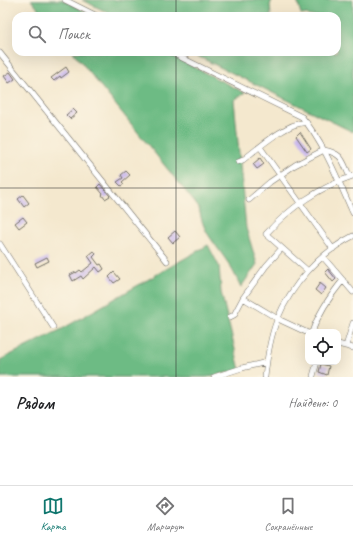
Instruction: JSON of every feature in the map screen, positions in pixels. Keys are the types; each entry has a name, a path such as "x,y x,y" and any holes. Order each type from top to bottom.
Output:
{"street":[{"path":"65,0 89,12"},
{"path":"0,53 166,261"},
{"path":"178,56 302,118 307,123 324,150 353,213"},
{"path":"238,162 294,125 302,122 307,123"},
{"path":"260,147 333,249"},
{"path":"249,200 295,165 324,150 330,151 341,157 352,176 316,193 300,203 266,234 308,271"},
{"path":"265,377 273,333 278,319 292,292 308,271 323,257 353,236"},
{"path":"0,244 53,327"},
{"path":"230,317 234,315 243,298 266,266 282,248"},
{"path":"323,257 353,292"},
{"path":"313,329 325,304 343,280"},
{"path":"243,298 278,319 305,332"},
{"path":"346,346 353,323"},
{"path":"341,345 353,348"},
{"path":"214,377 267,362"},
{"path":"313,376 316,365"}],"green space":[{"path":"31,0 63,0 86,12 41,12"},
{"path":"82,0 272,0 270,5 271,12 107,12"},
{"path":"297,0 353,0 353,132 197,56 341,56 341,12 300,12"},
{"path":"76,56 172,56 245,93 234,100 246,228 257,264 241,287 229,264 205,229 199,208"},
{"path":"208,245 219,266 221,292 240,370 207,377 0,377 0,360 62,329"}],"building":[{"path":"66,67 69,72 61,78 60,76 54,81 51,78"},
{"path":"10,72 15,79 9,83 4,76"},
{"path":"73,109 77,113 70,119 66,115"},
{"path":"300,132 311,149 307,152 296,136"},
{"path":"260,158 264,164 257,169 253,164"},
{"path":"126,171 130,175 122,182 124,184 121,186 117,182 123,178 121,175"},
{"path":"100,184 110,196 105,199 97,187"},
{"path":"23,195 29,203 24,207 18,199"},
{"path":"23,217 27,222 19,228 15,223"},
{"path":"175,231 180,237 173,243 168,237"},
{"path":"94,251 96,254 93,257 104,269 100,272 96,267 83,279 81,276 73,281 70,275 80,270 82,272 93,263 88,256"},
{"path":"47,257 49,261 37,267 35,263"},
{"path":"328,269 336,279 333,282 325,272"},
{"path":"114,272 120,279 114,283 109,277"},
{"path":"320,283 326,288 321,295 315,290"},
{"path":"321,365 329,366 327,375 319,372"}]}
